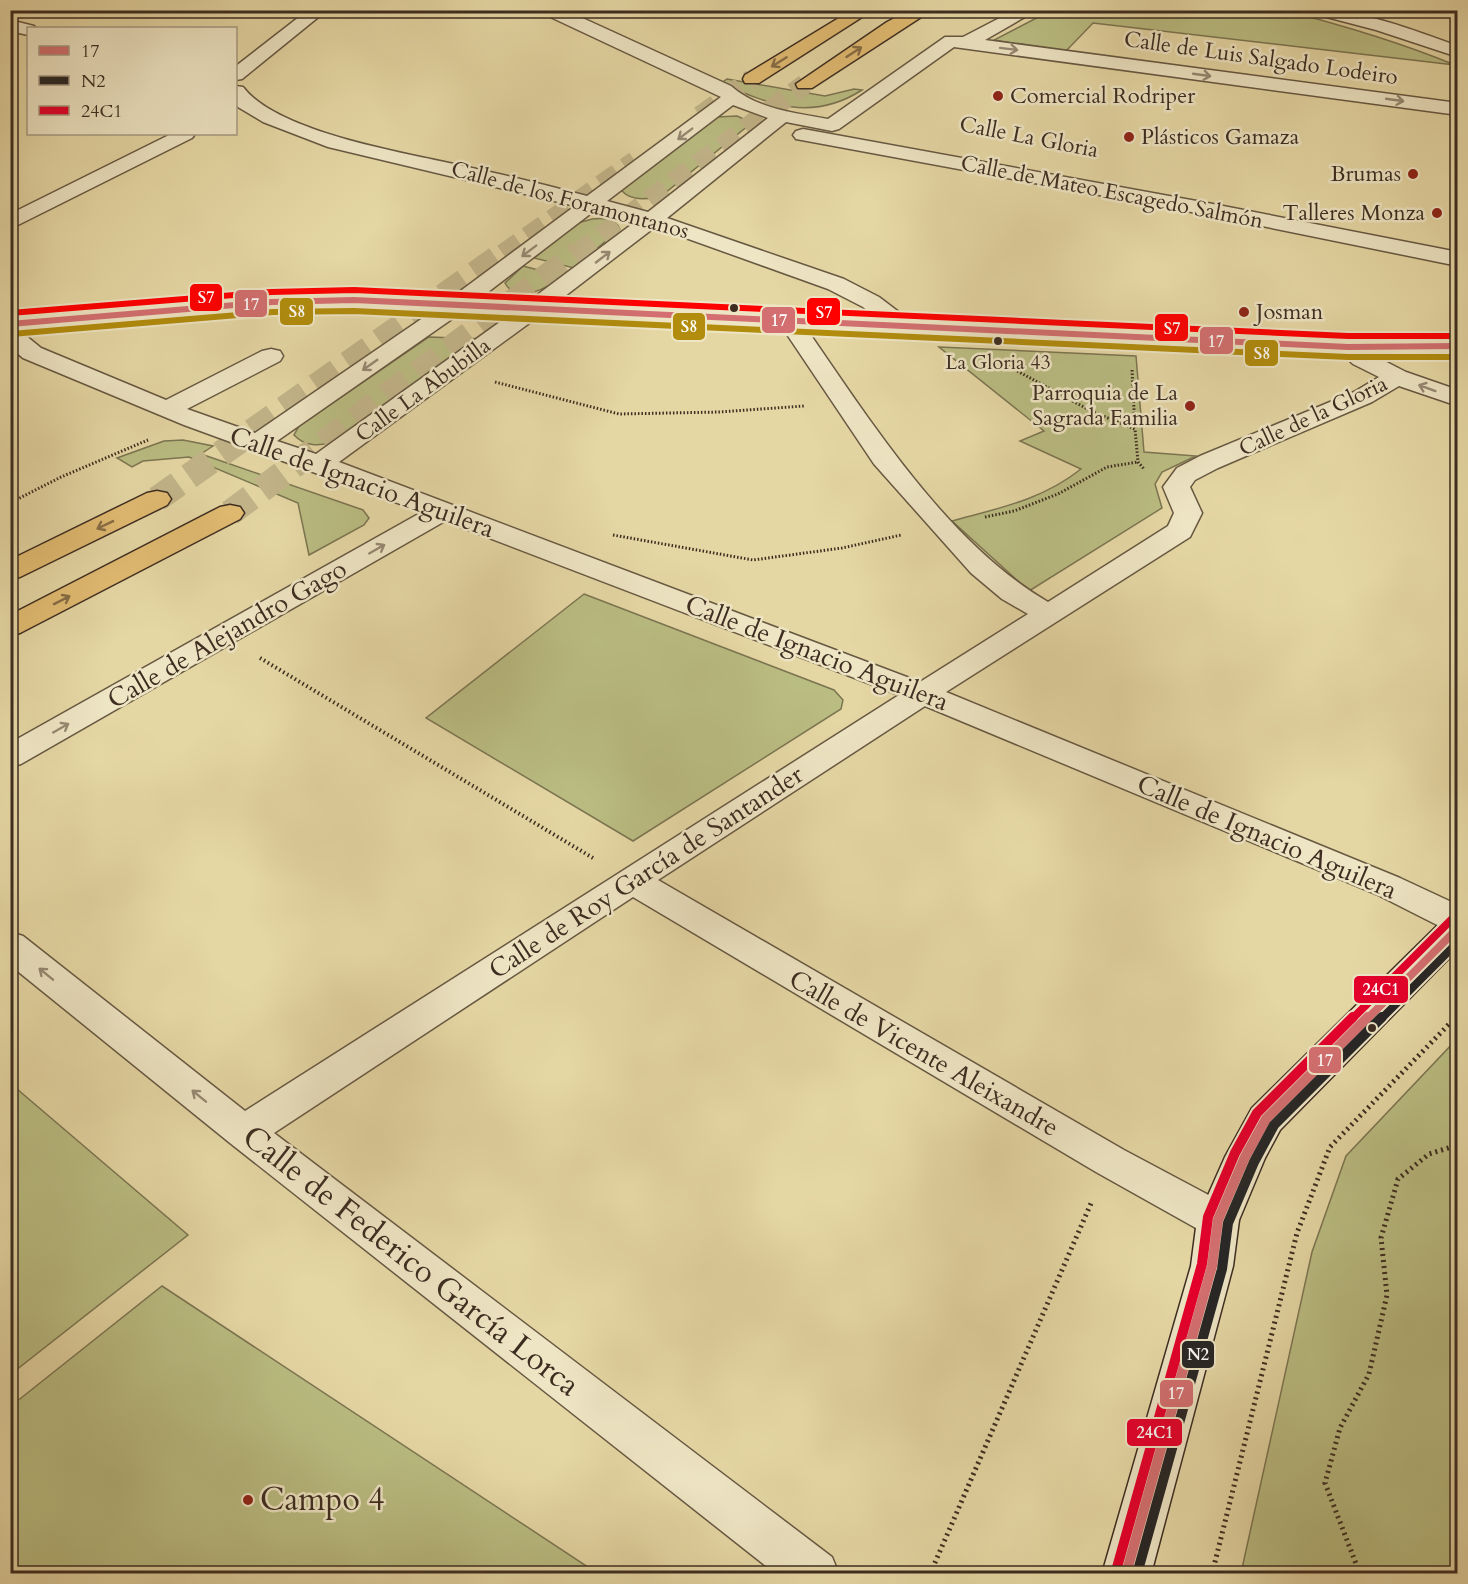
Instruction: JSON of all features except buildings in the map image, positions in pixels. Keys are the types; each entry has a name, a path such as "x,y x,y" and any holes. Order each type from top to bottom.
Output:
{"highway":[{"path":"752,79 865,10"},
{"path":"805,84 893,26 924,10"},
{"path":"10,572 157,499"},
{"path":"10,627 230,513"}],"street":[{"path":"237,74 319,10"},
{"name":"Calle de Mateo Escagedo Salmón","path":"550,10 593,32 662,60 724,90 731,98 774,122 1458,259"},
{"path":"832,124 958,42 1029,10"},
{"path":"1321,10 1351,14 1458,52"},
{"path":"10,25 27,30"},
{"name":"Calle de Luis Salgado Lodeiro","path":"958,42 1458,109"},
{"name":"Calle La Abubilla","path":"257,443 455,306 731,98"},
{"name":"Calle de los Foramontanos","path":"239,101 270,118 335,143 654,219 836,284 871,302 900,325"},
{"name":"Calle La Abubilla","path":"318,465 536,309 654,219 774,122"},
{"name":"Calle La Gloria","path":"774,122 832,124 1145,185 1213,210"},
{"path":"10,223 183,135"},
{"name":"Calle de la Gloria","path":"12,323 272,302 354,300 1348,347 1458,346"},
{"path":"788,319 883,458 942,526 981,567 1012,593 1048,614"},
{"name":"Calle de Ignacio Aguilera","path":"12,323 13,337 33,353 180,415 590,565 923,694 1388,886 1458,920"},
{"name":"Calle de la Gloria","path":"1348,347 1362,359 1397,377"},
{"path":"180,415 271,356"},
{"path":"1397,377 1458,399"},
{"name":"Calle de la Gloria","path":"1176,487 1186,474 1209,462 1363,397 1397,377"},
{"name":"Calle de Roy García de Santander","path":"244,1132 1179,531 1188,513 1176,487"},
{"name":"Calle de Alejandro Gago","path":"10,757 443,511"},
{"name":"Calle de Vicente Aleixandre","path":"632,881 1110,1161 1218,1220"},
{"path":"1126,1574 1212,1266 1218,1220 1245,1157 1266,1119 1458,927"},
{"name":"Calle de Federico García Lorca","path":"10,945 244,1132 815,1574"}],"path":[{"path":"1131,337 1138,462 1146,471 1176,487"},
{"path":"1002,363 1093,412 1135,429"},
{"path":"485,379 619,414 753,411 843,400"},
{"path":"10,503 180,415"},
{"path":"604,533 753,560 842,548 1014,511 1058,494 1107,467 1138,462"},
{"path":"223,636 632,881"},
{"path":"1212,1574 1297,1233 1330,1147 1458,1015"},
{"path":"1360,1574 1325,1483 1340,1428 1369,1374 1387,1295 1381,1238 1398,1179 1429,1154 1458,1145"},
{"path":"930,1574 1110,1161"}],"green space":[{"path":"1283,10 1370,34 1455,65 1093,23 1066,51 994,40 1050,11"},
{"path":"727,79 825,96 854,89 862,90 844,100 826,106 791,107 757,98 721,83"},
{"path":"737,116 748,121 749,125 665,193 642,199 626,195 622,191 623,187 716,117"},
{"path":"592,219 612,221 620,229 574,268 534,258 578,223"},
{"path":"523,266 562,276 541,289 525,294 517,293 510,290 505,283"},
{"path":"429,337 483,339 334,442 312,445 294,435 299,426"},
{"path":"939,347 1136,356 1144,452 1196,456 1162,472 1155,484 1162,508 1029,591 952,521 1035,496 1066,480 1081,469 1020,441 1044,431"},
{"path":"183,440 213,446 201,454 363,510 369,518 364,525 309,555 298,503 189,457 143,461 132,467 117,458 164,441"},
{"path":"584,594 834,690 843,700 841,709 633,841 426,718"},
{"path":"1457,1039 1457,1573 1241,1573 1312,1252 1346,1156"},
{"path":"10,1083 188,1235 11,1374 10,1374"},
{"name":"Campo 4","path":"162,1286 597,1573 11,1573 11,1406"}],"tunnel":[{"path":"700,116 752,79"},
{"path":"577,254 805,84"},
{"path":"503,254 635,161"},
{"path":"157,499 505,253"},
{"path":"230,513 579,253"}],"transit line":[{"name":"S7","path":"10,313 271,292 354,290 1348,336 1458,336"},
{"name":"17","path":"10,324 272,302 354,300 1348,347 1458,346"},
{"name":"S8","path":"11,334 273,312 354,311 1348,357 1458,357"},
{"name":"24C1","path":"1116,1571 1202,1264 1208,1217 1235,1153 1257,1113 1451,920"},
{"name":"17","path":"1126,1574 1212,1266 1218,1220 1245,1157 1266,1119 1458,928"},
{"name":"N2","path":"1137,1574 1222,1269 1228,1223 1254,1162 1274,1125 1458,942"}],"place":[{"name":"Comercial Rodriper","path":"998,96"},
{"name":"Plásticos Gamaza","path":"1129,137"},
{"name":"Brumas","path":"1413,174"},
{"name":"Talleres Monza","path":"1437,213"},
{"name":"Josman","path":"1244,312"},
{"name":"La Gloria 43","path":"998,341"},
{"name":"Parroquia de La Sagrada Familia","path":"1190,406"},
{"name":"Campo 4","path":"248,1500"}]}
